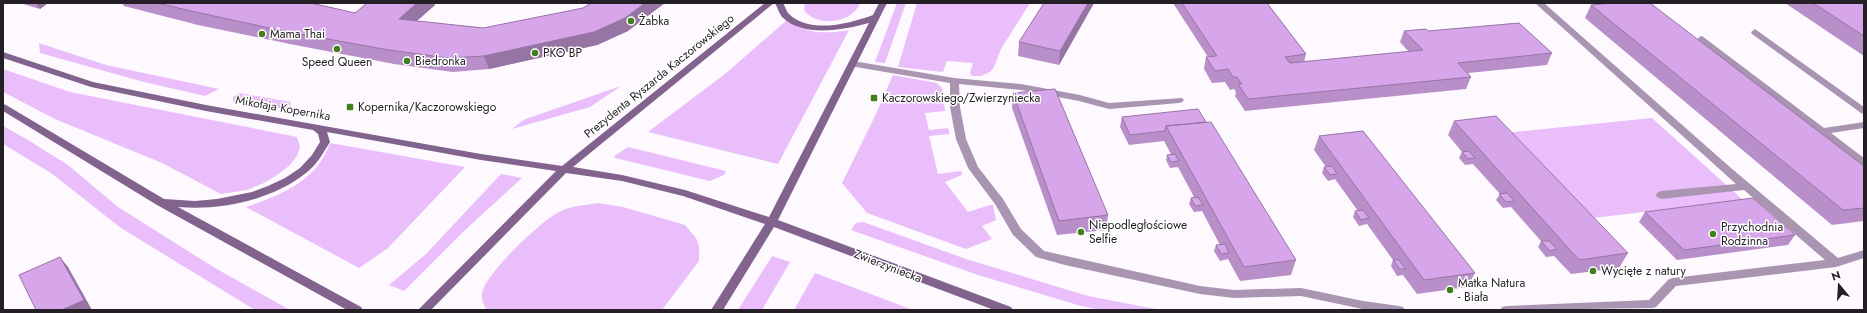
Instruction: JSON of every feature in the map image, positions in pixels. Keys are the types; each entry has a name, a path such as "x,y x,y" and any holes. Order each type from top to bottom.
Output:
{"main road":[{"name":"Prezydenta Ryszarda Kaczorowskiego","path":"424,310 564,169 770,3"},
{"path":"779,3 783,13 794,21 808,26 844,28 862,24 876,17"},
{"path":"717,310 772,222 883,3"},
{"name":"Mikołaja Kopernika","path":"3,55 91,84 206,108 315,126 481,157 622,178 685,193 772,222"},
{"path":"3,106 161,202 357,310"},
{"path":"161,202 198,204 233,200 266,191 292,178 308,167 320,154 325,142 322,133 315,126"},
{"name":"Zwierzyniecka","path":"772,222 1006,310"},
{"name":"Zwierzyniecka","path":"1001,310 1006,310"}],"street":[{"path":"1539,3 1746,186 1836,263"},
{"path":"1755,32 1864,110"},
{"path":"1702,39 1864,164"},
{"path":"853,64 954,81 1021,87 1080,98 1109,106 1179,100"},
{"path":"954,81 955,107 961,139 973,168 999,202 1016,232 1040,254 1065,261 1200,290 1234,294 1301,292 1363,305 1399,310"},
{"path":"1822,131 1864,125"},
{"path":"1661,195 1746,186"},
{"path":"1506,310 1655,307 1673,282 1836,263 1864,254"}],"shaded area":[{"path":"805,3 860,3 856,10 850,15 834,21 825,21 810,16 804,10"},
{"path":"897,3 906,3 885,63 875,62"},
{"path":"917,3 1030,3 1001,49 994,67 990,72 981,76 972,76 970,73 973,63 947,61 943,72 898,67"},
{"path":"787,20 801,28 816,32 849,30 778,164 648,132 725,74"},
{"path":"39,43 106,65 219,89 205,96 144,82 40,53"},
{"path":"3,69 70,92 297,137 300,147 297,156 289,166 264,183 247,190 221,194 162,163 55,119 3,92"},
{"path":"893,75 937,83 942,88 945,111 925,113 929,130 948,128 950,134 929,136 938,174 961,171 962,175 945,182 968,212 993,205 996,220 982,226 992,239 966,249 867,213 842,183 875,116"},
{"path":"621,86 590,107 512,129 523,120"},
{"path":"239,93 291,102 290,108 269,108 233,102 233,97"},
{"path":"1652,118 1743,200 1585,219 1504,133"},
{"path":"3,126 68,165 118,207 215,268 290,310 255,310 121,228 51,173 3,144"},
{"path":"330,143 465,167 388,248 359,268 246,207 285,191 307,177 324,156"},
{"path":"628,147 726,171 724,175 710,181 615,158 614,156"},
{"path":"501,174 522,178 463,232 404,291 389,285 426,254"},
{"path":"598,203 623,207 685,225 696,238 699,246 699,261 662,310 487,310 483,302 482,295 486,284 493,273 515,248 559,212 573,207"},
{"path":"863,222 966,259 1088,296 1161,310 1102,310 1081,306 978,275 851,230 856,223"},
{"path":"772,256 790,262 762,310 738,310"},
{"path":"815,273 913,310 794,310"}],"building":[{"path":"157,3 311,3 355,13 367,3 417,3 399,19 483,28 583,8 591,3 645,3 625,18 594,32 484,56 448,58 389,50 283,31"},
{"path":"1044,3 1088,3 1060,51 1019,42"},
{"path":"1182,3 1267,3 1306,54 1285,57 1290,63 1423,50 1404,31 1426,29 1428,31 1519,23 1552,53 1458,63 1471,77 1248,99 1238,84 1242,84 1237,77 1233,77 1228,69 1215,71 1206,57 1217,56"},
{"path":"1613,3 1650,3 1864,166 1864,208 1843,210 1591,5"},
{"path":"1813,3 1864,3 1864,36"},
{"path":"1055,89 1108,215 1059,221 1013,93"},
{"path":"1198,109 1206,122 1166,126 1165,131 1130,135 1122,117"},
{"path":"1496,116 1628,253 1579,260 1454,121"},
{"path":"1211,122 1296,260 1244,267 1166,126"},
{"path":"1363,131 1475,273 1424,280 1319,136"},
{"path":"1469,151 1475,158 1468,159 1462,152"},
{"path":"1175,154 1179,161 1171,162 1167,155"},
{"path":"1332,166 1337,174 1330,175 1324,167"},
{"path":"1507,193 1514,201 1506,202 1499,194"},
{"path":"1198,197 1203,205 1195,206 1191,198"},
{"name":"Przychodnia Rodzinna","path":"1753,198 1795,235 1684,250 1645,212"},
{"path":"1363,210 1369,218 1361,220 1355,211"},
{"path":"1541,241 1549,241 1557,249 1550,251"},
{"path":"1225,244 1229,253 1221,254 1216,245"},
{"path":"60,257 84,300 62,310 36,310 19,275"},
{"path":"1393,260 1399,260 1406,269 1400,269"}],"place":[{"name":"Żabka","path":"631,21"},
{"name":"Mama Thai","path":"262,34"},
{"name":"Speed Queen","path":"337,49"},
{"name":"PKO BP","path":"535,53"},
{"name":"Biedronka","path":"407,61"},
{"name":"Kaczorowskiego/Zwierzyniecka","path":"874,98"},
{"name":"Kopernika/Kaczorowskiego","path":"350,107"},
{"name":"Niepodległościowe Selfie","path":"1081,232"},
{"name":"Przychodnia Rodzinna","path":"1713,234"},
{"name":"Wycięte z natury","path":"1593,271"},
{"name":"Matka Natura - Biała","path":"1450,290"}]}
